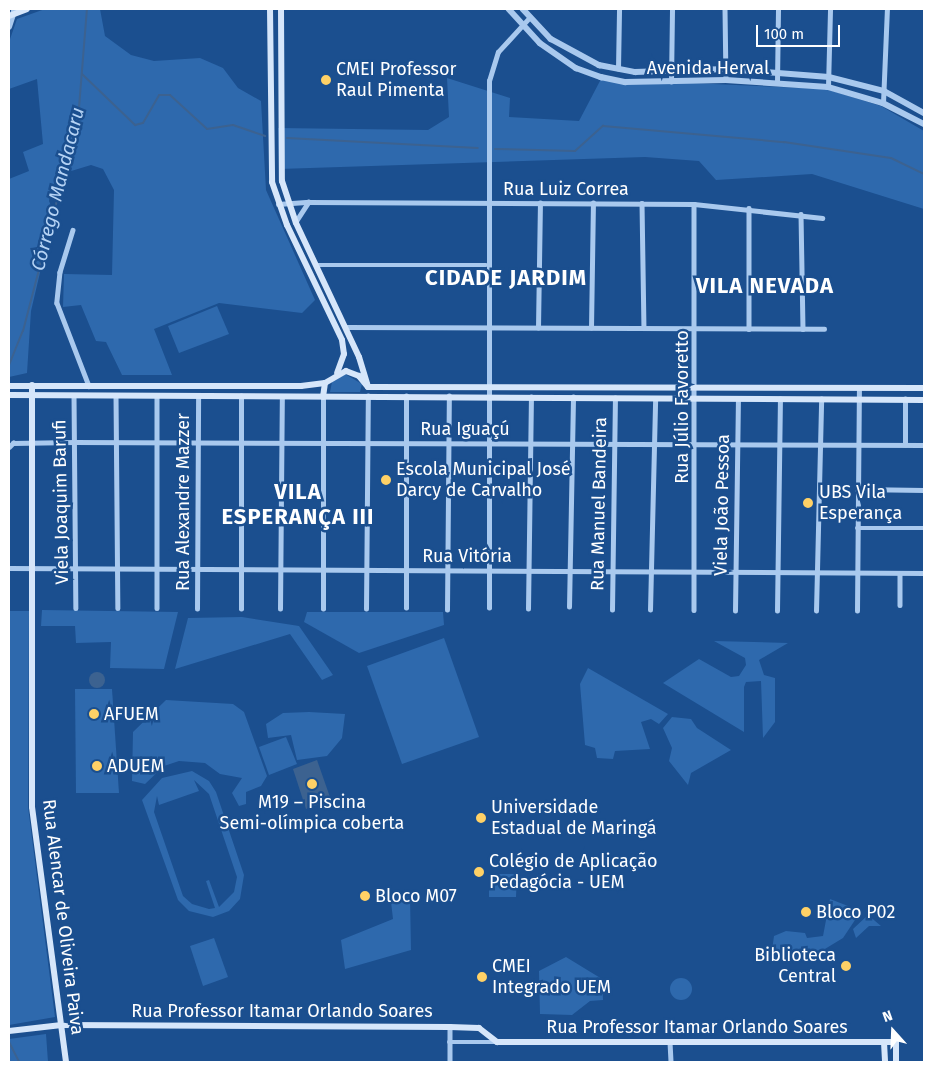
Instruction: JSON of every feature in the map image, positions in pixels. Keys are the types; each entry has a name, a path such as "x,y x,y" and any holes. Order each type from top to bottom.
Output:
{"main road":[{"path":"12,13 27,9"},
{"path":"9,386 325,383 337,373 344,354 342,340 278,204 270,167 270,9"},
{"path":"281,9 278,128 287,202 345,327 368,387 368,396"},
{"path":"337,373 352,372 368,387 924,388"},
{"path":"323,397 325,383"},
{"name":"Rua Alencar de Oliveira Paiva","path":"32,385 32,807 66,1062"},
{"path":"9,395 487,396 924,400"},
{"name":"Rua Professor Itamar Orlando Soares","path":"12,1030 62,1025 450,1027 479,1028 497,1042 896,1042 896,1062"},
{"path":"884,1042 885,1062"}],"street":[{"name":"Avenida Herval","path":"509,9 522,24 576,68 625,82 672,84 726,80 828,87 883,103 924,124"},
{"name":"Avenida Herval","path":"523,9 567,50 618,69 671,72 726,69 777,71 829,77 884,90 924,113"},
{"path":"618,69 619,9"},
{"path":"672,9 672,84"},
{"path":"725,9 726,80"},
{"path":"777,82 778,9"},
{"path":"828,87 830,9"},
{"path":"883,103 887,9"},
{"path":"9,27 12,13"},
{"path":"489,608 486,442 486,203 490,71 498,52 530,17"},
{"name":"Rua Luiz Correa","path":"278,204 287,202 694,204 749,208 822,218"},
{"path":"296,223 309,202"},
{"path":"538,328 540,203"},
{"path":"591,328 593,203"},
{"path":"642,203 644,328"},
{"name":"Rua Júlio Favoretto","path":"694,204 697,328 694,610"},
{"path":"749,208 749,328"},
{"path":"801,214 803,329"},
{"path":"74,230 60,272 57,303 89,386"},
{"path":"316,265 486,265"},
{"path":"345,327 824,329"},
{"path":"857,612 859,388"},
{"name":"Viela Joaquim Barufi","path":"74,395 76,608"},
{"path":"116,395 118,608"},
{"path":"157,396 157,608"},
{"name":"Rua Alexandre Mazzer","path":"196,609 198,396"},
{"path":"240,609 241,396"},
{"path":"366,609 368,396"},
{"path":"406,396 406,608"},
{"path":"447,610 449,396"},
{"path":"280,609 282,397"},
{"path":"323,397 323,609"},
{"path":"528,610 531,397"},
{"path":"569,607 573,397"},
{"name":"Rua Manuel Bandeira","path":"612,610 615,398"},
{"path":"650,610 655,398"},
{"name":"Viela João Pessoa","path":"734,611 738,399"},
{"path":"778,611 780,399"},
{"path":"816,611 821,399"},
{"path":"905,399 905,445"},
{"name":"Rua Iguaçú","path":"9,448 32,442 198,444 486,442 924,445"},
{"path":"857,489 924,490"},
{"path":"857,528 924,528"},
{"name":"Rua Vitória","path":"9,568 924,573"},
{"path":"900,573 900,605"},
{"path":"450,1027 450,1062"},
{"name":"Rua Professor Itamar Orlando Soares","path":"449,1042 497,1042"},
{"path":"670,1042 670,1062"}],"shaded area":[{"path":"45,9 100,9 105,36 131,55 154,61 200,58 223,68 238,88 261,101 266,190 315,300 302,313 219,303 154,329 172,375 122,375 106,342 96,341 81,305 63,307 64,274 112,275 114,190 103,169 91,165 68,172 51,190 49,201 54,213 31,311 27,373 9,377 9,179 29,171 23,152 43,144 37,79 9,89 9,42 17,19"},
{"path":"447,78 510,98 509,117 579,121 601,79 826,89 881,106 924,131 924,209 812,174 716,180 699,161 645,157 279,169 278,128 428,130 449,117"},
{"path":"217,306 229,334 179,353 168,326"},
{"path":"345,374 362,384 360,392 330,392 332,382"},
{"path":"42,610 178,612 164,669 110,668 111,642 76,643 75,626 41,626"},
{"path":"9,611 29,611 28,807 55,1017 9,1025"},
{"path":"307,612 443,612 444,625 359,653 304,622"},
{"path":"242,617 299,626 333,675 322,680 290,634 175,669 188,618"},
{"path":"444,638 479,737 402,764 367,666"},
{"path":"714,641 788,643 759,660 764,675 775,678 775,722 763,738 761,681 746,682 744,687 744,732 663,683 699,659 731,677 739,676 746,665 745,658"},
{"path":"588,668 668,714 659,724 651,719 641,722 650,749 615,751 613,759 597,758 595,748 585,745 580,684"},
{"name":"AFUEM","path":"97,672 103,674 105,680 103,686 97,688 91,686 89,680 91,674"},
{"path":"75,689 112,689 119,793 76,793"},
{"path":"166,700 233,704 244,712 267,776 261,786 246,792 246,804 239,806 232,793 242,778 220,774 205,763 179,761 164,766 145,784 132,781 133,732"},
{"path":"283,713 345,714 342,738 327,756 297,760 291,735 268,738 266,724"},
{"path":"672,717 691,719 697,728 731,750 691,773 688,785 669,761 672,748 663,728"},
{"path":"286,737 297,764 269,775 259,747"},
{"name":"M19 – Piscina Semi-olímpica coberta","path":"317,760 331,800 306,809 293,769"},
{"path":"192,771 209,781 216,792 244,875 240,899 229,911 213,917 189,911 178,900 142,800 162,778","holes":["194,780 209,794 237,877 234,892 219,907 209,880 206,881 215,908 209,909 192,904 183,896 154,812 157,796 159,805 199,791"]},
{"path":"489,874 517,874 516,897 489,897"},
{"path":"410,897 411,950 345,969 341,940 393,919 391,902"},
{"path":"830,899 861,911 843,938 815,955 803,950 772,950 774,936 786,931 805,933 807,938 823,936"},
{"path":"868,915 881,926 869,926 856,938 853,929"},
{"path":"214,938 228,977 203,986 190,946"},
{"path":"566,957 602,979 603,1000 590,1001 572,1015 540,1014 539,971"},
{"path":"681,978 689,981 692,989 689,997 681,1000 673,997 670,989 673,981"},
{"path":"46,1034 48,1062 9,1062 9,1039"}],"waterway":[{"name":"Córrego Mandacaru","path":"9,365 23,331 78,120 87,9"},
{"path":"82,74 135,125 143,123 159,95 170,95 207,129 233,125 265,136"},
{"path":"495,149 575,151 603,126 784,142 891,158 924,174"},
{"path":"287,138 478,148"},
{"name":"Córrego Mandacaru","path":"9,1042 19,1062"}],"place":[{"name":"CMEI Professor Raul Pimenta","path":"326,80"},
{"name":"Escola Municipal José Darcy de Carvalho","path":"386,480"},
{"name":"UBS Vila Esperança","path":"808,503"},
{"name":"AFUEM","path":"94,714"},
{"name":"ADUEM","path":"97,766"},
{"name":"M19 – Piscina Semi-olímpica coberta","path":"312,784"},
{"name":"Universidade Estadual de Maringá","path":"481,818"},
{"name":"Colégio de Aplicação Pedagócia - UEM","path":"479,872"},
{"name":"Bloco M07","path":"365,896"},
{"name":"Bloco P02","path":"806,912"},
{"name":"Biblioteca Central","path":"846,966"},
{"name":"CMEI Integrado UEM","path":"482,977"}],"district":[{"name":"CIDADE JARDIM","path":"506,278"},
{"name":"VILA NEVADA","path":"765,286"},
{"name":"VILA ESPERANÇA III","path":"298,504"}]}
